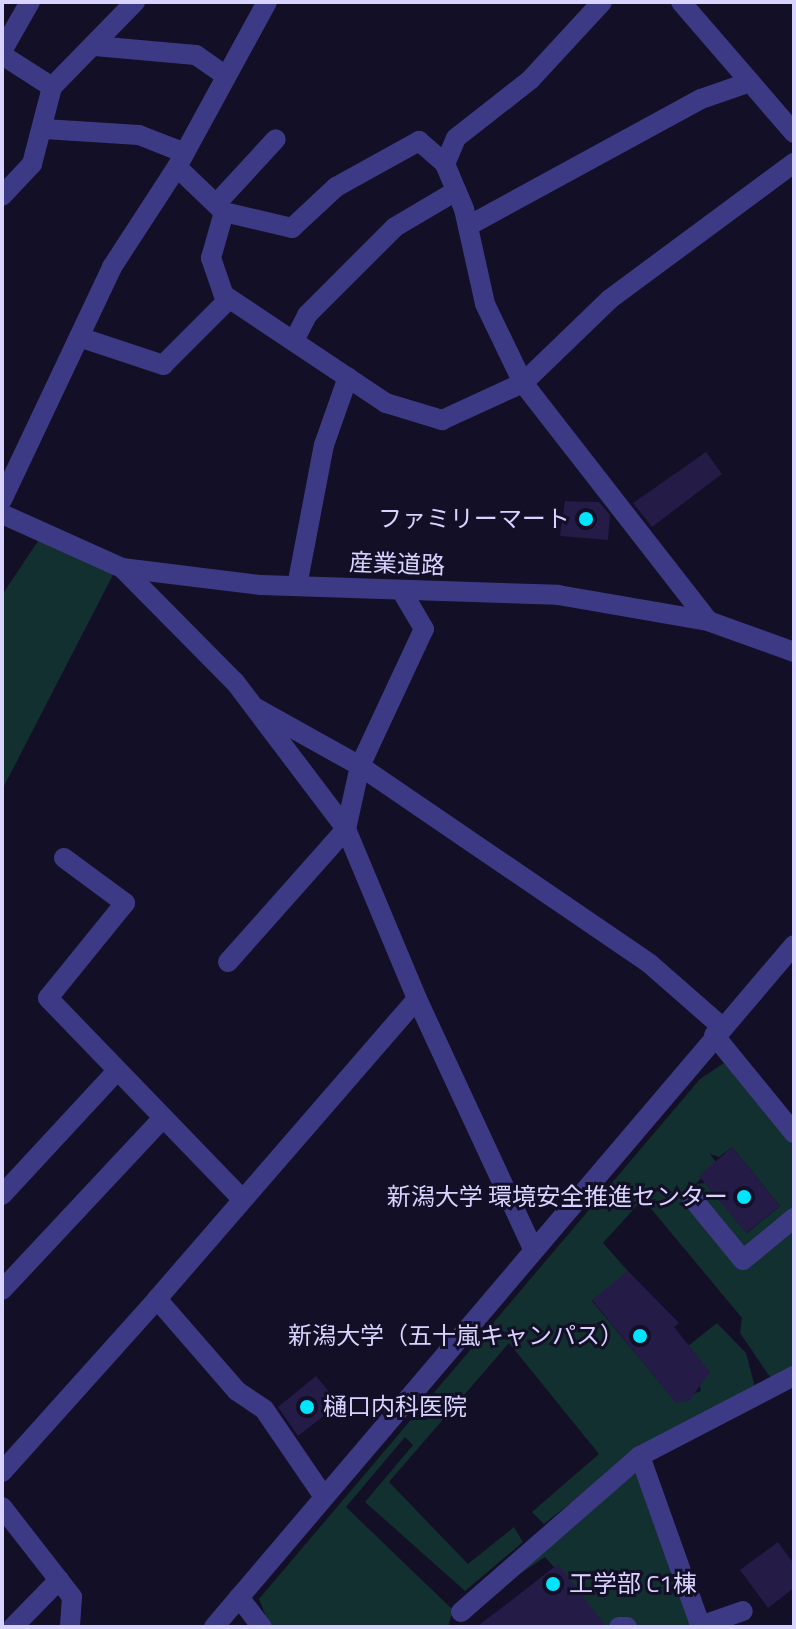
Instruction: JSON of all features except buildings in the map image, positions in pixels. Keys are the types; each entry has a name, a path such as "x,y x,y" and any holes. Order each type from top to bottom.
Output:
{"street":[{"path":"30,2 3,46 52,87"},
{"path":"95,46 135,2"},
{"path":"2,500 112,267 181,160 267,2"},
{"path":"445,164 456,138 530,80 602,2"},
{"path":"681,2 794,133"},
{"path":"2,196 32,164 44,129 52,87 81,50 95,46 196,55 225,75"},
{"path":"468,226 701,99 750,82"},
{"path":"44,129 139,135 181,160 220,208 299,227 336,187 408,144 419,141 445,164 468,226 485,304 523,383 708,621"},
{"path":"276,139 220,208 211,258 229,299 296,337 386,403 442,420 523,383 610,299 794,163"},
{"path":"296,337 307,315 395,227 456,191"},
{"path":"79,337 163,365 229,299"},
{"path":"297,586 324,445 348,377"},
{"name":"産業道路","path":"2,514 122,568 297,586 558,595 708,621 794,652"},
{"path":"122,568 256,708 346,829 417,999 532,1247"},
{"path":"228,962 346,829 360,766 424,629 401,590"},
{"path":"256,708 360,766 650,964 718,1031 794,1133"},
{"path":"64,858 125,903 48,998 161,1120 241,1198"},
{"path":"214,1627 322,1494 532,1247 794,945"},
{"path":"2,1472 157,1299 241,1198 417,999"},
{"path":"2,1195 117,1071"},
{"path":"761,1089 794,1113"},
{"path":"2,1290 161,1120"},
{"path":"692,1198 743,1260 794,1218"},
{"path":"157,1299 237,1391 264,1409 322,1494"},
{"path":"459,1612 640,1456 794,1376"},
{"path":"640,1456 702,1626 743,1611"},
{"path":"2,1507 72,1597 70,1627"},
{"path":"13,1627 59,1580"},
{"path":"239,1597 262,1627"},
{"path":"619,1627 627,1627"}],"green space":[{"path":"40,538 115,571 2,790 2,595"},
{"path":"724,1063 794,1142 794,1366 771,1378 740,1333 742,1318 643,1199 603,1243 628,1271 592,1301 675,1401 701,1391 688,1346 717,1323 746,1353 755,1387 644,1445 544,1524 532,1512 599,1454 509,1343 389,1482 468,1564 514,1527 523,1542 465,1591 365,1502 413,1445 405,1437 346,1507 453,1610 448,1627 270,1627 259,1599 700,1079","holes":["732,1147 780,1206 747,1233 705,1183 696,1184 716,1162 710,1154 719,1157"]},
{"path":"636,1471 693,1617 690,1627 635,1627 624,1617 606,1627 545,1557 514,1578"}],"place":[{"name":"ファミリーマート","path":"586,519"},
{"name":"新潟大学 環境安全推進センター","path":"744,1197"},
{"name":"新潟大学（五十嵐キャンパス）","path":"640,1336"},
{"name":"樋口内科医院","path":"307,1407"},
{"name":"工学部 C1棟","path":"553,1584"}]}
